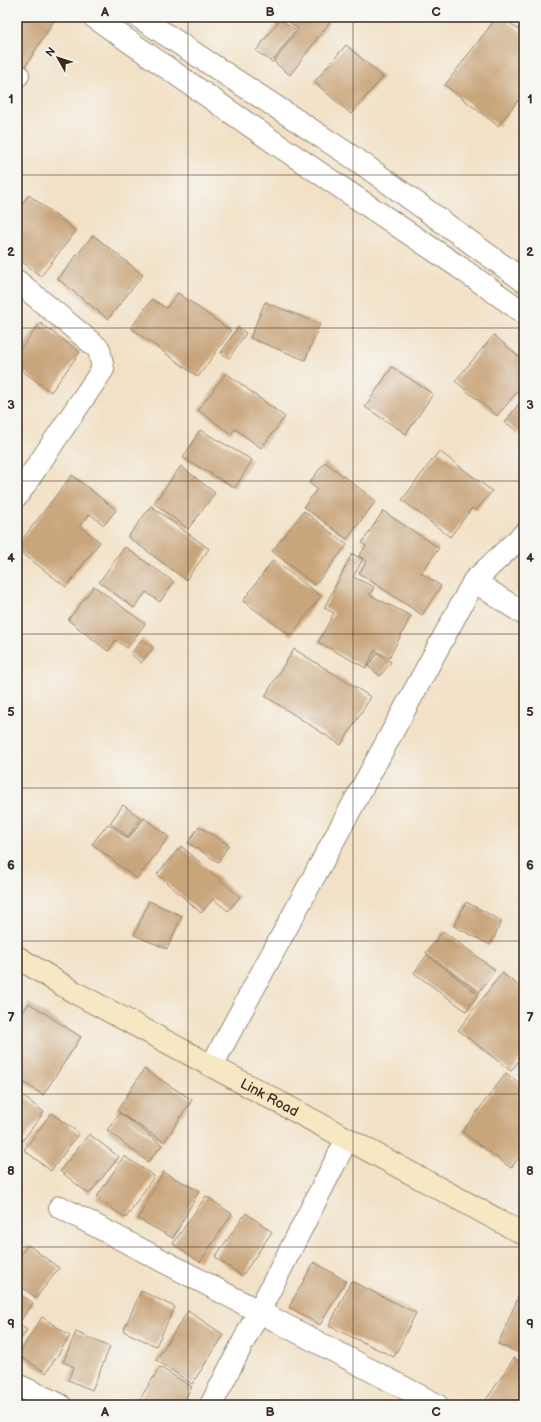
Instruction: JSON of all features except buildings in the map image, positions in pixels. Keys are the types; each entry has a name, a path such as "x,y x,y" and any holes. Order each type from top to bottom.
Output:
{"street":[{"path":"94,17 524,313"},
{"path":"139,17 360,162 524,281"},
{"path":"17,281 99,349 103,369 17,496"},
{"path":"212,1065 474,581 524,534"},
{"path":"474,581 524,614"},
{"name":"Link Road","path":"17,956 74,992 524,1234"},
{"path":"211,1405 347,1138"},
{"path":"60,1207 436,1405"},
{"path":"17,1385 60,1405"}]}
